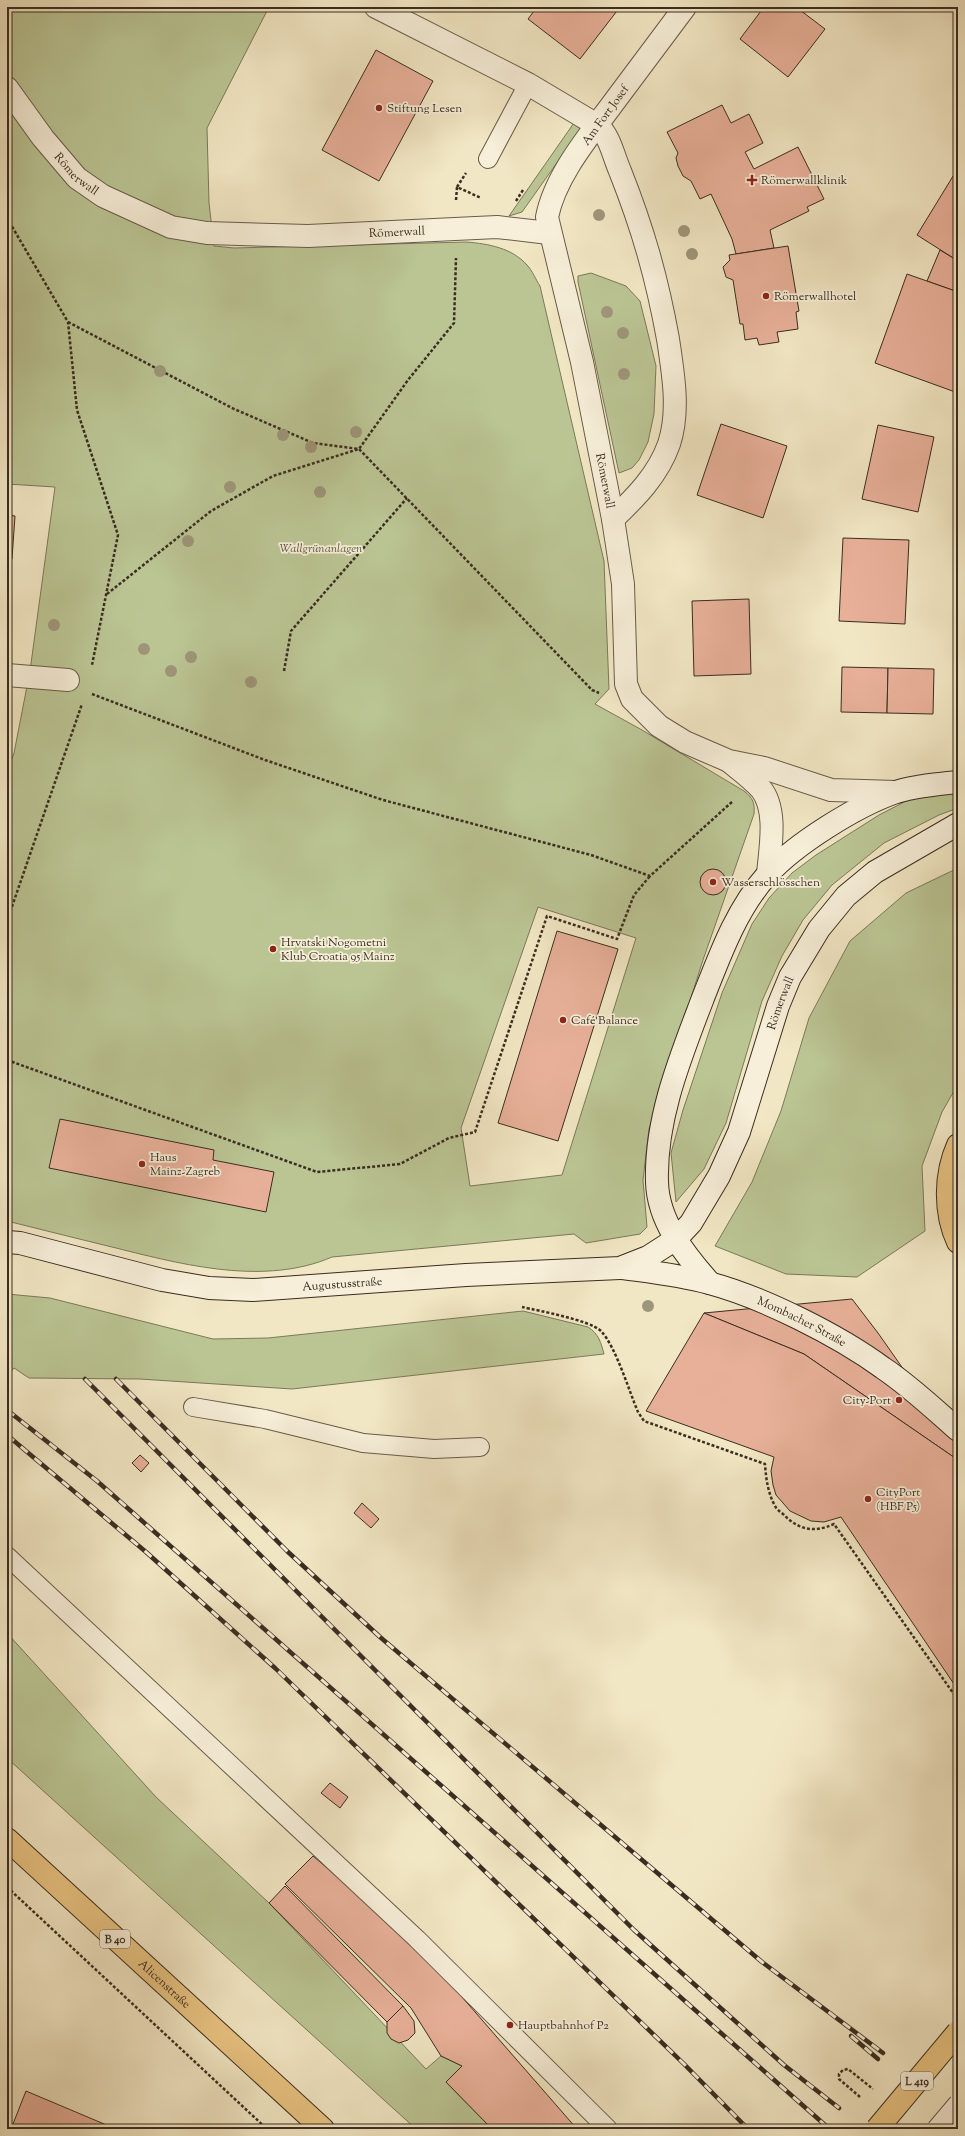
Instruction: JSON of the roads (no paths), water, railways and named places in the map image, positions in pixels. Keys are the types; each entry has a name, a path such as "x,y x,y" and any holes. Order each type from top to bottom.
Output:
{"main road":[{"path":"958,1144 953,1157 948,1184 949,1210 958,1242"},
{"name":"Alicenstraße","path":"7,1839 322,2129"},
{"name":"L 419","path":"876,2129 958,2032"}],"street":[{"name":"Römerwall","path":"376,7 528,84 597,125 602,129 611,146 649,250 659,287 675,384 674,414 669,444 648,483 613,519"},
{"name":"Am Fort Josef","path":"549,233 547,217 550,200 563,176 597,125 685,7"},
{"name":"Römerwall","path":"7,88 42,138 77,178 103,196 171,228 207,232 308,236 497,227 549,233 582,362 613,519 623,584 626,684 632,699 659,726 685,742 730,761 764,768 831,790 896,792"},
{"path":"7,676 68,680"},
{"name":"Römerwall","path":"730,761 761,789 768,802 770,817 768,874"},
{"name":"Römerwall","path":"710,1283 691,1261 666,1221 657,1182 666,1110 679,1061 721,953 746,902 768,874 790,853 815,836 873,802 896,792 927,785 958,782"},
{"name":"Römerwall","path":"676,1239 691,1223 719,1176 739,1132 778,1006 790,977 819,929 846,896 875,872 958,824"},
{"name":"Augustusstraße","path":"7,1242 20,1243 162,1280 209,1288 253,1290 466,1275 620,1268 648,1257 676,1239"},
{"name":"Mombacher Straße","path":"620,1268 685,1277 710,1283 757,1300 825,1332 883,1368 958,1430"}],"lane":[{"path":"488,159 528,84"},
{"path":"676,1239 685,1277"},
{"path":"193,1407 265,1419 363,1444 434,1449 480,1447"},
{"path":"7,1556 417,1939 608,2129"},
{"path":"936,2129 958,2103"}],"tram line":[{"path":"926,2129 958,2091"},
{"path":"947,2129 958,2117"}],"railway":[{"path":"85,1379 634,1930 784,2065 839,2108"},
{"path":"116,1379 287,1551 380,1637 762,1962 883,2053"},
{"path":"7,1410 97,1481 825,2125"},
{"path":"7,1435 146,1552 275,1668 684,2064 748,2129"},
{"path":"851,2036 878,2059"}],"place":[{"name":"Stiftung Lesen","path":"379,108"},
{"name":"Römerwallklinik","path":"752,180"},
{"name":"Römerwallhotel","path":"766,296"},
{"name":"Wasserschlösschen","path":"713,882"},
{"name":"Hrvatski Nogometni Klub Croatia 95 Mainz","path":"273,949"},
{"name":"Café Balance","path":"563,1020"},
{"name":"Haus Mainz-Zagreb","path":"142,1164"},
{"name":"City-Port","path":"899,1400"},
{"name":"CityPort (HBF P5)","path":"868,1499"},
{"name":"Hauptbahnhof P2","path":"510,2025"}],"park label":[{"name":"Wallgrünanlagen","path":"321,548"}]}
